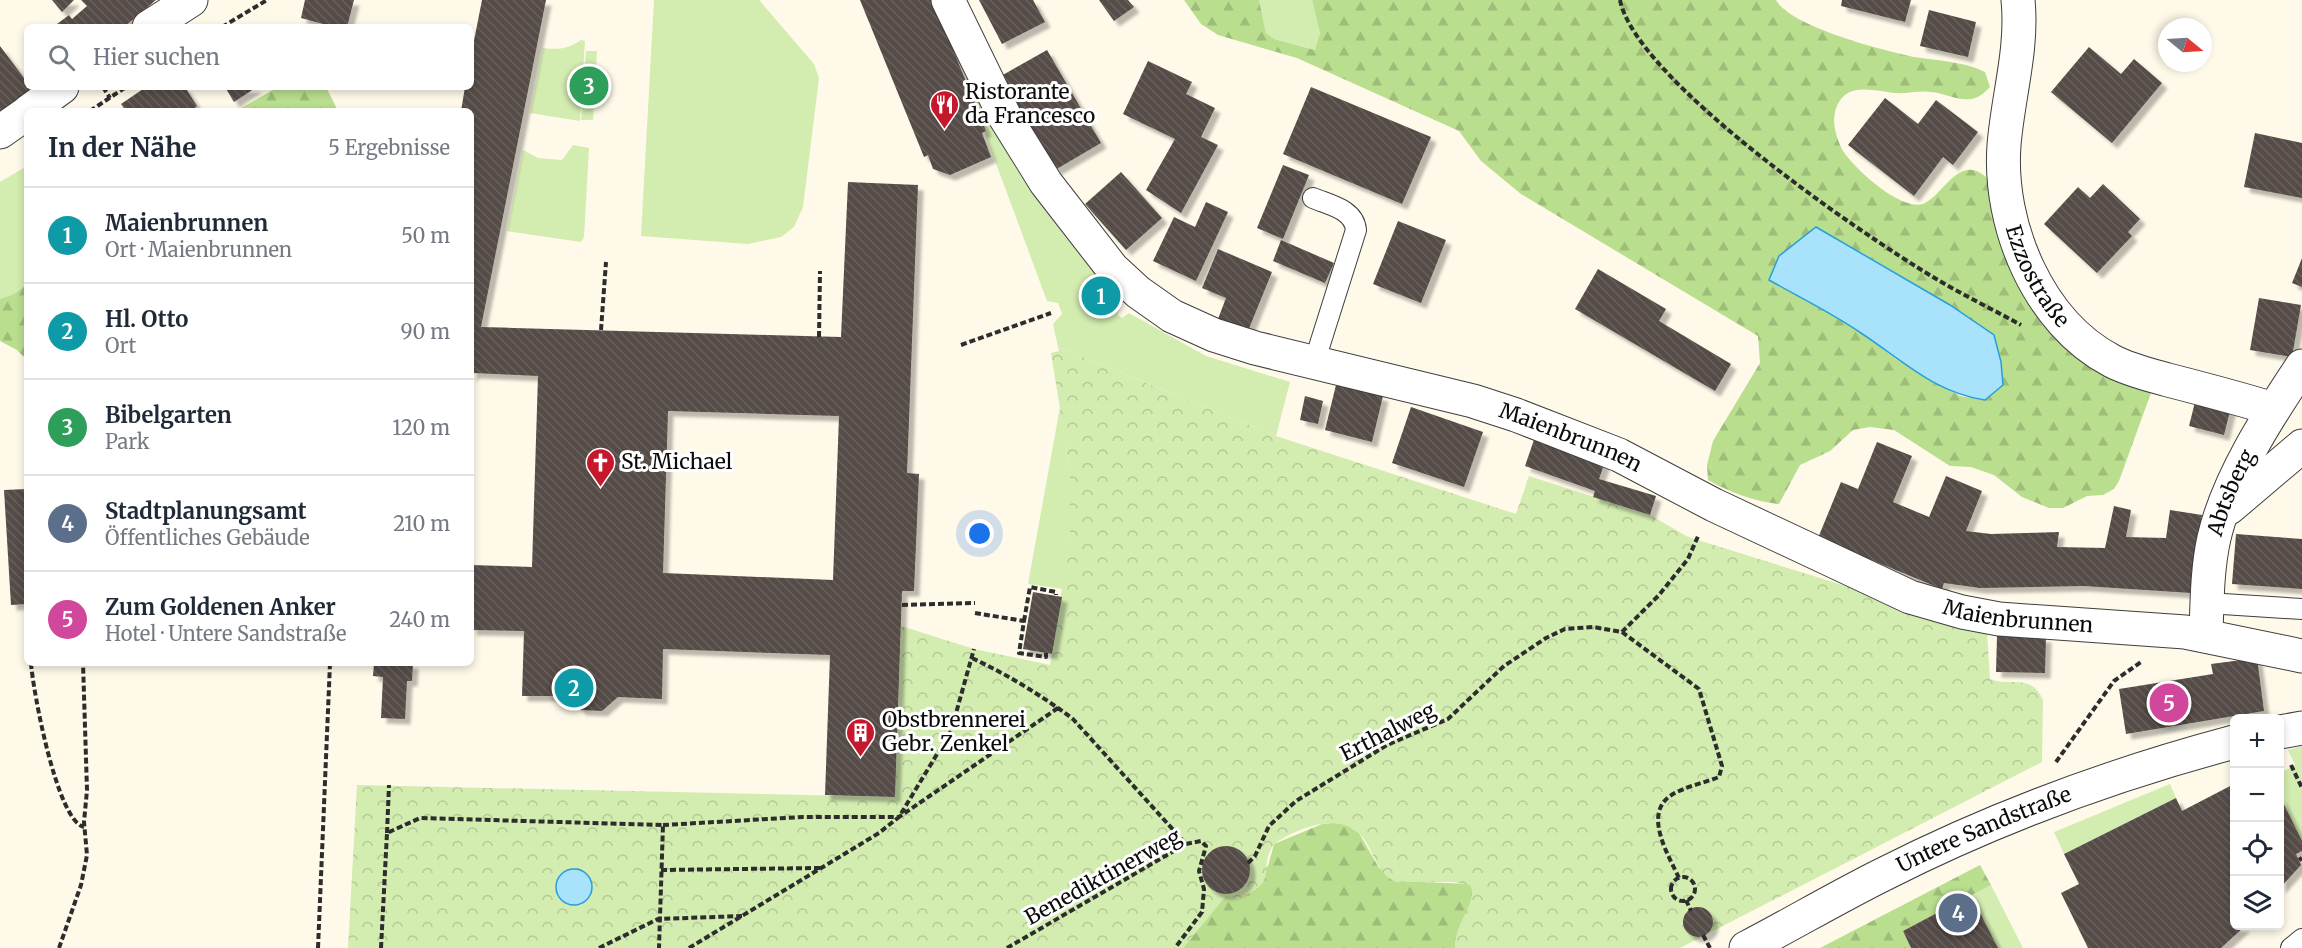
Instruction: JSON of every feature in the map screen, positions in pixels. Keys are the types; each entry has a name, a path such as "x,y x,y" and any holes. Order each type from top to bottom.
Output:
{"street":[{"path":"154,24 191,0"},
{"name":"Maienbrunnen","path":"948,0 1005,117 1046,183 1112,268 1138,292 1172,316 1214,335 1314,363 1473,402 1619,455 1714,505 1910,597 1962,612 2042,622 2098,624 2206,635 2302,656"},
{"name":"Ezzostraße","path":"2018,0 2013,86 2004,145 2004,186 2012,228 2025,265 2048,301 2077,335 2112,361 2273,409"},
{"path":"33,108 58,90"},
{"path":"0,132 24,115"},
{"name":"Abtsberg","path":"2206,635 2214,540 2221,515 2273,409 2302,366"},
{"path":"2221,515 2302,446"},
{"path":"2284,731 2302,728"},
{"name":"Untere Sandstraße","path":"1746,948 1882,875 2054,801 2175,758 2230,743"}],"lane":[{"path":"1313,198 1345,211 1355,222 1356,230 1314,363"},
{"path":"2207,603 2302,609"},
{"path":"2291,948 2302,939"}],"path":[{"path":"227,24 267,0"},
{"path":"1620,0 1623,13 1656,61 1724,128 1848,221 1933,277 2029,329 2050,336 2077,335"},
{"path":"105,90 110,98"},
{"path":"95,108 122,90"},
{"path":"602,330 606,262"},
{"path":"819,337 820,271"},
{"path":"961,345 1051,313"},
{"path":"1622,632 1667,586 1688,559 1698,538"},
{"path":"1046,653 1046,657 1019,653 1030,587 1056,592 1056,595"},
{"path":"902,605 975,603"},
{"path":"975,613 1024,621"},
{"name":"Erthalweg","path":"1248,863 1269,826 1296,801 1387,745 1448,719 1504,666 1546,638 1565,629 1593,627 1622,632 1699,688 1722,766 1719,777 1671,795 1661,804 1658,832 1679,878"},
{"path":"899,817 954,721 974,649"},
{"path":"972,658 1005,674 1073,719 1186,844"},
{"path":"32,666 57,787 72,820 84,827"},
{"path":"60,948 86,868 84,827 87,790 83,666"},
{"path":"318,948 330,666"},
{"path":"2054,801 2053,766 2114,681"},
{"path":"689,948 879,833 1058,708"},
{"path":"898,720 954,721"},
{"path":"381,948 389,785"},
{"path":"387,833 420,818 663,825 803,817 899,817"},
{"path":"659,948 658,919 663,825"},
{"name":"Benediktinerweg","path":"1007,948 1186,844 1201,842 1206,846 1198,871 1206,888 1202,912 1175,948"},
{"path":"661,870 821,868"},
{"name":"Erthalweg","path":"1679,878 1690,880 1694,885 1694,893 1686,900 1677,899 1671,891 1671,885 1679,878"},
{"name":"Erthalweg","path":"1686,900 1691,911"},
{"path":"599,948 658,919 742,916"},
{"path":"1704,934 1710,948"}],"green space":[{"path":"654,0 759,0 814,64 819,78 803,207 794,227 781,237 748,244 641,236"},
{"path":"1184,0 1259,0 1266,33 1274,39 1315,50 1320,33 1312,0 1776,0 1785,10 1799,19 1839,36 1899,54 1959,63 1985,72 1990,87 1971,99 1926,92 1859,90 1851,92 1839,102 1835,112 1837,137 1843,151 1867,177 1890,195 1902,201 1923,204 1957,174 1965,171 1973,170 1988,179 1996,196 2006,237 2014,250 2152,390 2119,481 2114,489 2103,495 2087,496 2063,508 2049,508 2022,497 1994,475 1971,467 1950,466 1894,430 1870,427 1853,430 1830,451 1800,465 1779,504 1751,498 1716,484 1708,480 1707,465 1713,441 1760,363 1758,336 1521,194 1481,161 1459,131 1297,58 1218,35 1201,24","holes":["1860,252 1950,305 2003,385 1985,400 1960,396 1896,359 1860,332"]},
{"path":"1259,0 1312,0 1320,33 1316,50 1274,39 1266,33"},
{"path":"581,40 585,41 580,121 530,113 543,48 563,48"},
{"path":"586,51 597,51 593,120 581,120"},
{"path":"964,77 1022,178 1103,284 1094,300 1101,308 1115,302 1119,307 1118,315 1122,318 1129,313 1206,356 1290,382 1276,436 1058,347 1053,324 1062,314 1058,303 1047,301"},
{"path":"273,90 328,90 336,108 241,108"},
{"path":"573,145 589,148 584,237 581,242 507,231 523,150 538,158 562,160"},
{"path":"24,168 24,286 14,294 0,299 0,182"},
{"path":"24,286 24,357 17,350 0,341 0,299 14,294"},
{"path":"1058,347 1276,436 1516,514 1529,476 1650,515 1688,537 1965,623 1987,633 1990,679 2020,682 2033,686 2043,700 2042,762 1680,948 1455,948 1458,930 1471,898 1470,885 1453,882 1395,882 1381,869 1366,842 1357,832 1335,823 1297,831 1274,844 1269,854 1264,880 1260,886 1238,899 1226,896 1183,948 348,948 357,785 895,797 901,626 974,649 1050,665 1070,536 1070,471 1051,353 1059,351"},
{"path":"1060,407 1070,471 1070,536 1063,589 1028,584"},
{"path":"2302,746 2302,841 2284,804 2284,771 2295,765 2288,750"},
{"path":"2170,784 2176,798 2064,854 2054,832"},
{"path":"1342,822 1359,833 1379,868 1422,882 1470,884 1472,899 1470,908 1458,932 1455,948 1183,948 1226,895 1268,866 1274,844 1322,824"},
{"path":"1980,865 1991,885 1903,931 1911,948 1820,948"},
{"path":"1991,885 2023,948 1998,948 1971,895"}],"water":[{"path":"1816,227 1950,305 1994,335 2001,362 2003,385 1985,400 1950,390 1920,374 1839,319 1769,280 1779,256"},
{"path":"574,869 587,874 592,887 587,900 574,905 561,900 556,887 561,874"}],"building":[{"path":"52,0 74,0 62,12"},
{"path":"81,0 156,0 128,24 57,24 69,15 72,19 87,6"},
{"path":"305,0 354,0 348,24 323,24 301,18"},
{"path":"482,0 546,0 481,327 841,337 848,182 918,185 907,473 919,474 914,591 902,591 895,797 825,795 830,655 663,649 662,699 618,697 602,711 581,710 569,696 522,696 524,631 474,630 474,565 532,567 538,376 474,373 474,108 462,108 464,90 474,90 474,41","holes":["668,411 839,416 833,580 663,573"]},
{"path":"860,0 933,0 986,131 982,133 991,157 950,175 933,169 928,155 924,157"},
{"path":"979,0 1033,0 1045,22 1002,44"},
{"path":"1099,0 1128,0 1134,7 1114,21"},
{"path":"1842,0 1911,0 1905,22 1841,6"},
{"path":"1929,10 1976,22 1968,57 1920,46"},
{"path":"0,46 24,78 24,90 33,90 37,95 0,121"},
{"path":"2089,47 2121,74 2134,59 2162,83 2112,143 2051,92"},
{"path":"1047,50 1101,143 1055,170 1001,76"},
{"path":"1148,61 1192,82 1186,94 1215,108 1201,137 1218,145 1181,213 1146,190 1175,139 1123,114"},
{"path":"1311,87 1431,137 1402,204 1283,154"},
{"path":"142,90 187,90 197,106 195,108 124,108 121,104"},
{"path":"227,90 252,90 234,102"},
{"path":"1885,98 1918,124 1936,100 1978,132 1953,165 1943,157 1914,196 1848,145"},
{"path":"2255,133 2302,143 2302,198 2244,187"},
{"path":"1283,165 1309,175 1283,239 1257,228"},
{"path":"1121,172 1162,218 1126,250 1085,204"},
{"path":"2103,184 2140,219 2128,232 2132,236 2097,273 2044,224 2078,187 2090,198"},
{"path":"1206,202 1228,212 1196,281 1153,261 1174,217 1195,227"},
{"path":"1398,221 1446,240 1421,303 1373,284"},
{"path":"1281,240 1334,263 1325,283 1273,261"},
{"path":"1218,249 1272,272 1248,331 1218,319 1226,298 1202,288"},
{"path":"2302,258 2302,287 2292,283"},
{"path":"1598,269 1666,309 1659,321 1731,364 1715,391 1575,309"},
{"path":"2259,298 2301,305 2292,357 2250,350"},
{"path":"1336,385 1383,396 1372,442 1325,430"},
{"path":"1305,396 1323,401 1318,424 1300,420"},
{"path":"2196,398 2231,407 2224,435 2189,426"},
{"path":"1411,407 1483,432 1464,487 1392,463"},
{"path":"1536,434 1606,459 1599,479 1656,496 1650,515 1593,497 1595,491 1525,466"},
{"path":"1877,442 1912,456 1893,502 1929,517 1946,476 1982,491 1966,531 1991,534 2059,532 2057,547 2105,548 2114,506 2131,510 2126,537 2166,538 2170,510 2202,515 2191,593 2084,586 1980,588 1944,583 1942,589 1818,538 1841,482 1858,489"},
{"path":"24,489 24,604 11,605 4,490"},
{"path":"2236,534 2302,539 2302,589 2232,584"},
{"path":"1033,592 1062,597 1052,654 1023,649"},
{"path":"1997,636 2046,637 2045,673 1996,672"},
{"path":"2257,658 2264,711 2230,714 2230,717 2126,734 2119,689 2213,674 2211,664"},
{"path":"374,666 413,666 412,681 407,681 405,719 381,718 383,677 373,676"},
{"path":"2230,786 2230,930 2241,930 2221,948 2088,948 2061,893 2079,884 2064,854 2176,798 2182,811"},
{"path":"2284,804 2302,841 2302,851 2296,854 2301,865 2284,884"},
{"path":"1221,846 1231,846 1243,853 1250,865 1250,875 1243,887 1231,894 1221,894 1206,883 1202,875 1202,865 1213,850"},
{"path":"1971,895 1998,948 1911,948 1903,931"},
{"path":"1698,907 1704,908 1712,916 1712,928 1704,936 1698,937 1692,936 1684,928 1683,922 1684,916 1692,908"}],"place":[{"name":"Bibelgarten","path":"589,86"},
{"name":"Ristorante da Francesco","path":"944,130"},
{"name":"Maienbrunnen","path":"1101,296"},
{"name":"St. Michael","path":"600,488"},
{"name":"Hl. Otto","path":"574,688"},
{"name":"Zum Goldenen Anker","path":"2169,703"},
{"name":"Obstbrennerei Gebr. Zenkel","path":"861,758"},
{"name":"Stadtplanungsamt","path":"1958,913"}]}
